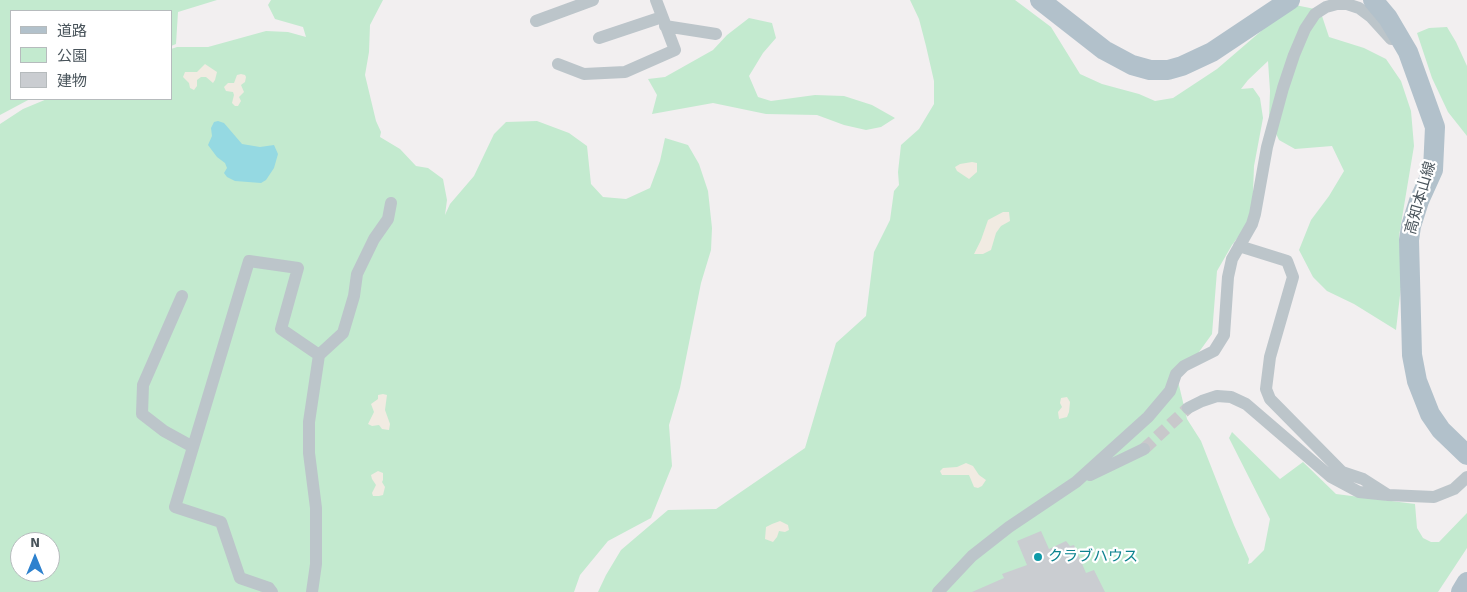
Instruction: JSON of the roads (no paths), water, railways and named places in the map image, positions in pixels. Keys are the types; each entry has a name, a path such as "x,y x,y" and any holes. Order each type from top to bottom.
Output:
{"main road":[{"path":"1044,1 1104,50 1132,66 1150,70 1168,70 1182,66 1212,52 1290,0"},
{"name":"高知本山線","path":"1374,0 1388,18 1408,52 1435,127 1432,170 1416,210 1409,240 1412,355 1417,382 1430,414 1441,430 1467,455"},
{"path":"1462,592 1467,582"}],"street":[{"path":"536,21 593,0"},
{"path":"558,64 584,74 625,72 675,50 656,0"},
{"path":"938,592 972,556 1076,482 1148,418 1170,391 1176,374 1184,366 1214,351 1224,335 1228,277 1232,259 1255,214 1268,147 1294,55 1305,29 1314,14 1326,7 1347,4 1359,8 1371,17 1390,39 1401,39"},
{"path":"599,38 664,22 716,34"},
{"path":"312,592 316,564 316,508 309,453 309,422 319,355 343,333 354,296 356,274 374,239 388,218 391,202"},
{"path":"1239,246 1287,261 1293,277 1270,357 1266,389 1270,399 1342,472 1363,479 1388,495"},
{"path":"272,592 269,588 240,578 221,522 175,507 249,261 298,268 281,329 319,355"},
{"path":"182,296 143,385 142,414 164,431 193,447"},
{"path":"1188,408 1217,396 1231,397 1246,404 1331,478 1359,492 1434,497 1454,489 1467,478"},
{"path":"1076,482 1144,449"}],"water":[{"path":"214,122 224,123 242,144 260,147 274,145 278,154 274,168 266,180 261,183 235,181 227,177 224,173 227,168 225,163 217,157 208,145 212,136 211,128"}],"tunnel":[{"path":"1144,449 1188,408"}],"place":[{"name":"クラブハウス","path":"1038,557"}]}
